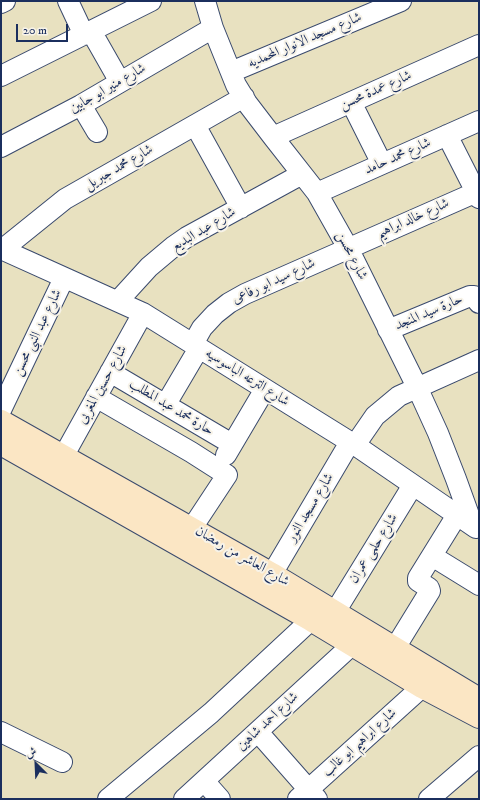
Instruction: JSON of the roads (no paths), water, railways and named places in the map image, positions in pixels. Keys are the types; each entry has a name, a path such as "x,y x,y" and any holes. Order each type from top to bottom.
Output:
{"main road":[{"name":"شارع العاشر من رمضان","path":"1,421 62,457 225,546 479,699"},
{"name":"شارع العاشر من رمضان","path":"1,444 311,620 422,687 479,717"},
{"path":"212,564 225,546"}],"street":[{"path":"1,3 5,1"},
{"path":"68,1 120,82"},
{"path":"1,76 151,1"},
{"name":"شارع محسن","path":"205,1 213,28 231,72 244,98 317,193 348,248 417,387 454,472 470,524"},
{"name":"شارع مسجد الانوار المحمديه","path":"231,72 402,1"},
{"name":"شارع منير ابو جابين","path":"1,148 81,105 213,28"},
{"name":"شارع عمدة محسن","path":"273,137 479,45"},
{"name":"شارع محمد جبريل","path":"2,249 65,199 244,98"},
{"path":"351,102 382,164"},
{"path":"81,105 96,132"},
{"name":"شارع محمد حامد","path":"317,193 479,120"},
{"path":"195,125 241,208"},
{"path":"447,135 478,194"},
{"name":"شارع عبد البديع","path":"118,301 150,267 187,237 302,174"},
{"name":"شارع خالد ابراهيم","path":"348,248 478,194"},
{"name":"شارع سيد ابو رفاعى","path":"166,404 196,346 202,328 215,314 229,303 246,294 348,248"},
{"name":"شارع الترعه الباسوسيه","path":"2,249 143,313 352,444 470,524"},
{"name":"شارع عبد النبى محسن","path":"1,410 64,278"},
{"name":"حارة سيد المنجد","path":"388,330 475,300"},
{"name":"شارع حسين المغربى","path":"62,457 143,313"},
{"name":"شارع مسجد النور","path":"272,574 352,444 375,416 399,396 479,360"},
{"name":"حارة محمد عبد المطلب","path":"110,372 232,444"},
{"path":"218,468 265,389"},
{"path":"96,397 218,468 227,475 192,528"},
{"name":"شارع حلمى عمران","path":"335,612 413,485"},
{"path":"395,648 430,591 429,588 418,581 418,578 432,556 470,524"},
{"path":"432,556 479,585"},
{"path":"108,799 211,713 311,620"},
{"name":"شارع احمد شاهين","path":"184,799 352,644"},
{"name":"شارع ابراهيم ابو غالب","path":"308,796 422,687"},
{"path":"1,732 62,762"},
{"path":"258,732 308,796"},
{"path":"429,799 479,756"},
{"path":"204,781 220,799"}]}
